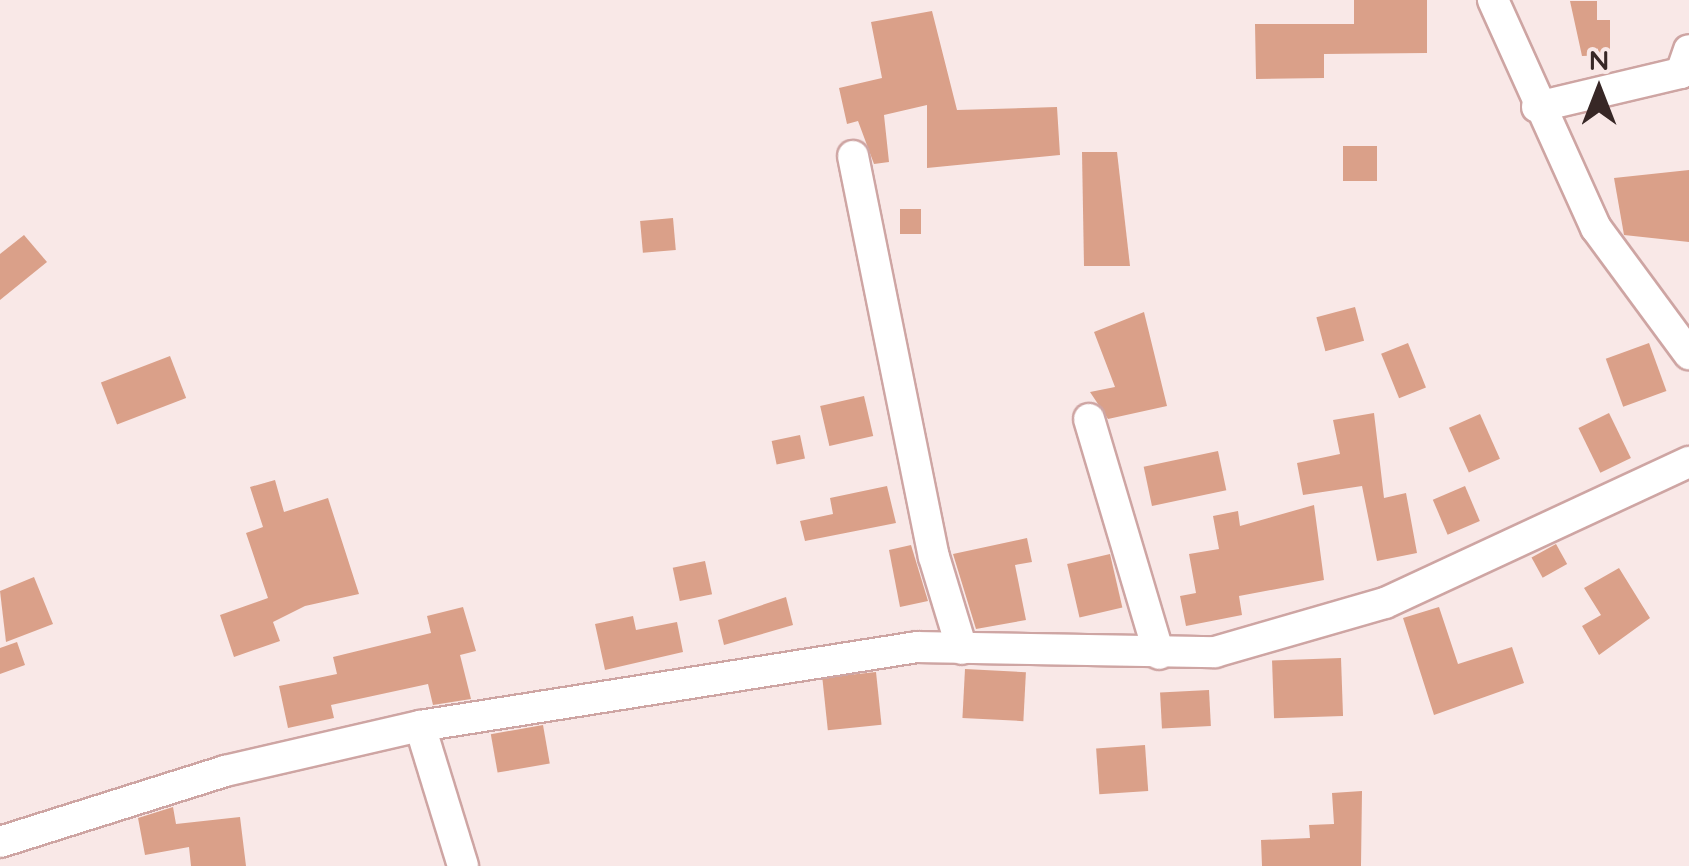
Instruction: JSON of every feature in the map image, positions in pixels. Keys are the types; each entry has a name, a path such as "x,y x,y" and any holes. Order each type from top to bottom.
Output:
{"street":[{"path":"1493,0 1537,107 1596,228 1689,354"},
{"path":"1537,107 1680,73 1689,50"},
{"path":"853,156 934,558 962,649"},
{"path":"1090,419 1159,654"},
{"path":"0,842 225,771 420,726 917,647 1215,652 1385,603 1689,462"},
{"path":"420,726 463,866"}],"building":[{"path":"1354,0 1427,0 1427,53 1324,54 1324,78 1256,79 1255,24 1354,24"},
{"path":"1570,1 1597,1 1597,20 1610,20 1610,55 1582,56"},
{"path":"932,11 957,110 1057,107 1060,155 927,168 927,105 884,115 889,162 874,164 858,121 847,124 839,88 882,78 871,22"},
{"path":"1343,146 1377,146 1377,181 1343,181"},
{"path":"1082,152 1117,152 1130,266 1084,266"},
{"path":"1689,170 1689,242 1624,235 1614,178"},
{"path":"900,209 921,209 921,234 900,234"},
{"path":"673,218 676,250 643,253 640,221"},
{"path":"24,235 47,262 0,300 0,254"},
{"path":"1355,307 1364,341 1325,351 1316,317"},
{"path":"1144,312 1167,406 1108,419 1090,392 1115,387 1094,332"},
{"path":"1408,343 1426,388 1399,398 1381,354"},
{"path":"1649,343 1666,391 1623,407 1606,359"},
{"path":"170,356 186,398 117,425 101,383"},
{"path":"864,396 873,436 829,446 820,406"},
{"path":"1374,413 1384,498 1406,493 1417,553 1377,561 1362,486 1303,495 1297,463 1340,454 1333,420"},
{"path":"1609,413 1631,458 1600,473 1578,428"},
{"path":"1480,414 1500,459 1469,473 1449,428"},
{"path":"800,435 805,458 777,465 772,441"},
{"path":"1218,451 1226,490 1152,506 1144,467"},
{"path":"275,480 284,512 328,498 359,594 305,606 273,622 280,641 234,657 220,615 268,598 246,533 263,527 250,487"},
{"path":"887,486 896,523 805,541 800,521 833,514 830,498"},
{"path":"1465,486 1480,521 1448,535 1433,500"},
{"path":"1314,505 1324,580 1239,596 1242,615 1186,626 1180,596 1196,593 1189,554 1219,549 1213,516 1238,511 1240,526"},
{"path":"1027,538 1032,562 1015,565 1026,620 976,629 953,554"},
{"path":"1556,544 1567,564 1543,578 1532,558"},
{"path":"911,545 928,601 900,607 889,550"},
{"path":"1110,554 1122,608 1080,617 1067,564"},
{"path":"705,561 712,594 680,601 673,568"},
{"path":"1619,568 1650,618 1599,655 1582,626 1601,615 1584,588"},
{"path":"34,577 53,624 6,642 0,591"},
{"path":"786,597 793,625 724,645 718,620"},
{"path":"463,607 476,651 460,655 471,699 433,705 428,684 331,705 334,718 288,728 279,686 337,674 333,657 431,633 427,616"},
{"path":"1439,607 1458,664 1512,647 1524,683 1434,715 1403,618"},
{"path":"633,616 636,630 677,622 683,652 605,670 595,624"},
{"path":"17,642 25,665 0,674 0,648"},
{"path":"1341,658 1343,716 1274,718 1272,660"},
{"path":"965,669 1026,672 1023,721 962,718"},
{"path":"876,672 882,725 828,730 822,678"},
{"path":"1209,690 1211,726 1162,729 1160,693"},
{"path":"543,725 550,763 498,773 491,734"},
{"path":"1145,745 1148,791 1099,794 1096,748"},
{"path":"1362,791 1361,866 1262,866 1261,840 1310,838 1309,825 1334,824 1332,793"},
{"path":"173,807 176,824 240,817 246,866 191,866 189,847 145,855 138,818"}]}
